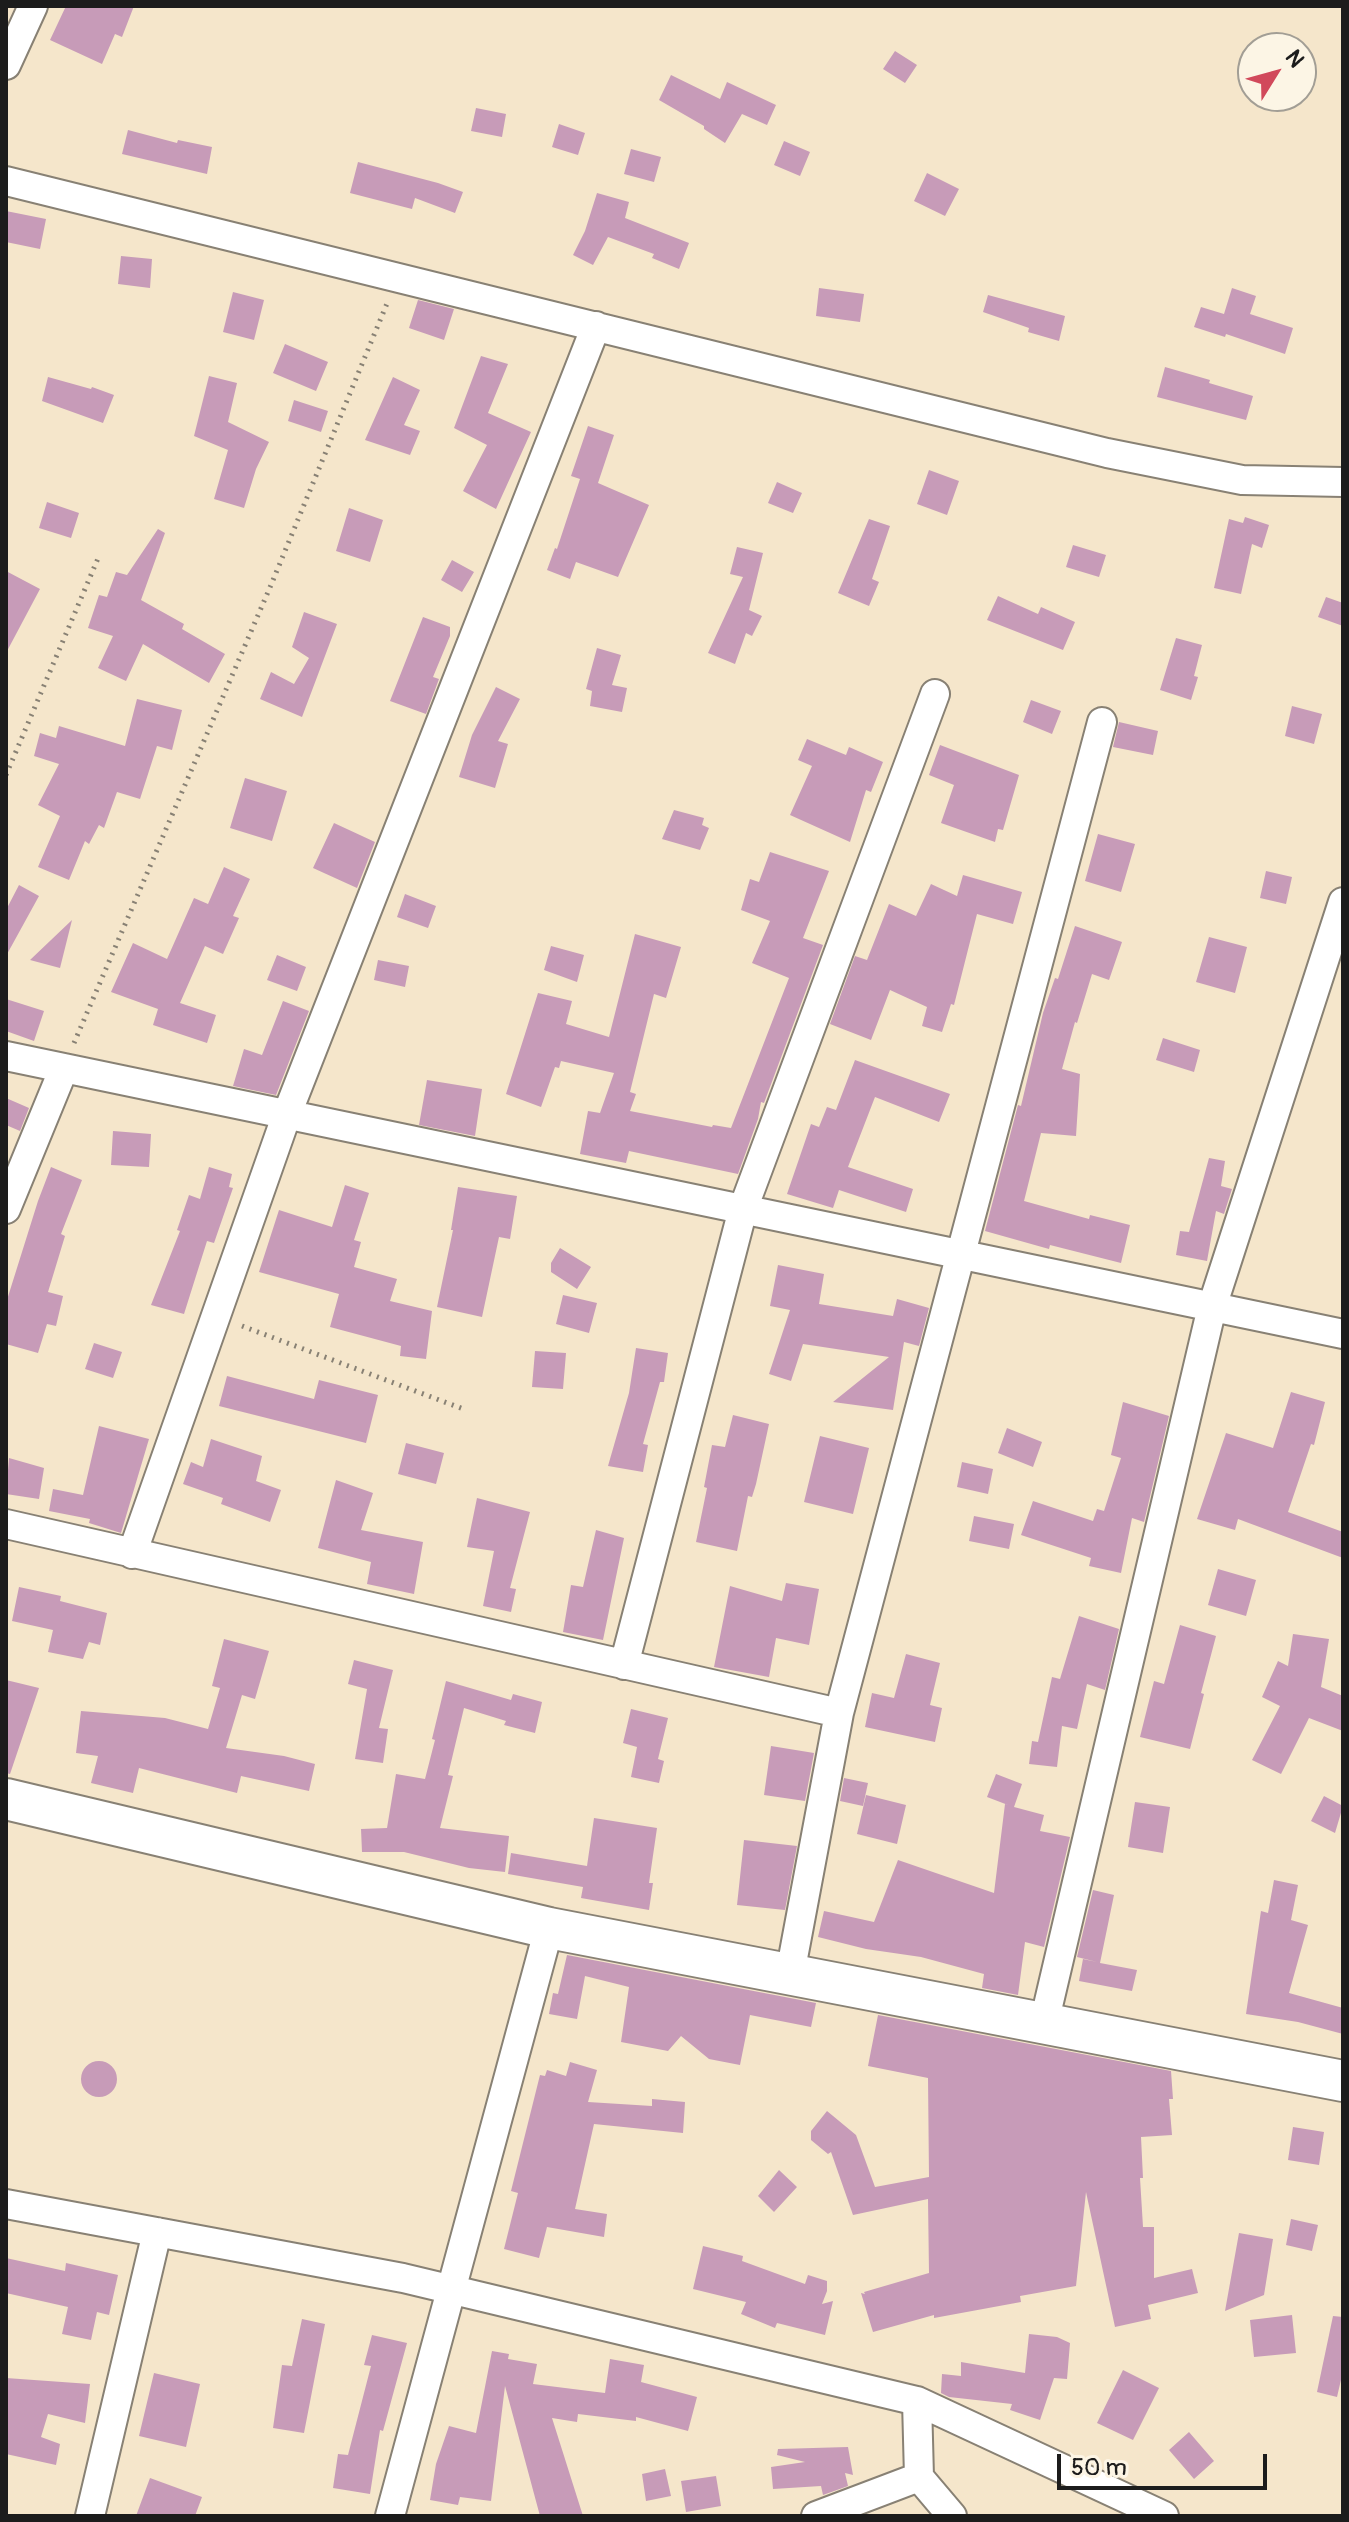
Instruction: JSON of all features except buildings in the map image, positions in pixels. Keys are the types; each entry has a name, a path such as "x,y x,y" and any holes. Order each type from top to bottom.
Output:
{"main road":[{"path":"6,1799 549,1928 1343,2081"}],"street":[{"path":"6,65 33,6"},
{"path":"6,181 1107,453 1242,480 1343,482"},
{"path":"132,1554 287,1114 596,326"},
{"path":"624,1665 743,1209 935,694"},
{"path":"790,1974 839,1713 1102,722"},
{"path":"1044,2023 1212,1307 1343,902"},
{"path":"6,1056 1343,1334"},
{"path":"6,1209 64,1068"},
{"path":"6,1524 839,1713"},
{"path":"390,2516 549,1928"},
{"path":"6,2204 403,2278 917,2401 1164,2516"},
{"path":"90,2516 157,2232"},
{"path":"917,2401 919,2477 952,2516"},
{"path":"816,2516 919,2477"}],"path":[{"path":"64,1068 271,585 398,277"},
{"path":"6,775 99,556"},
{"path":"215,1317 466,1410"}]}
